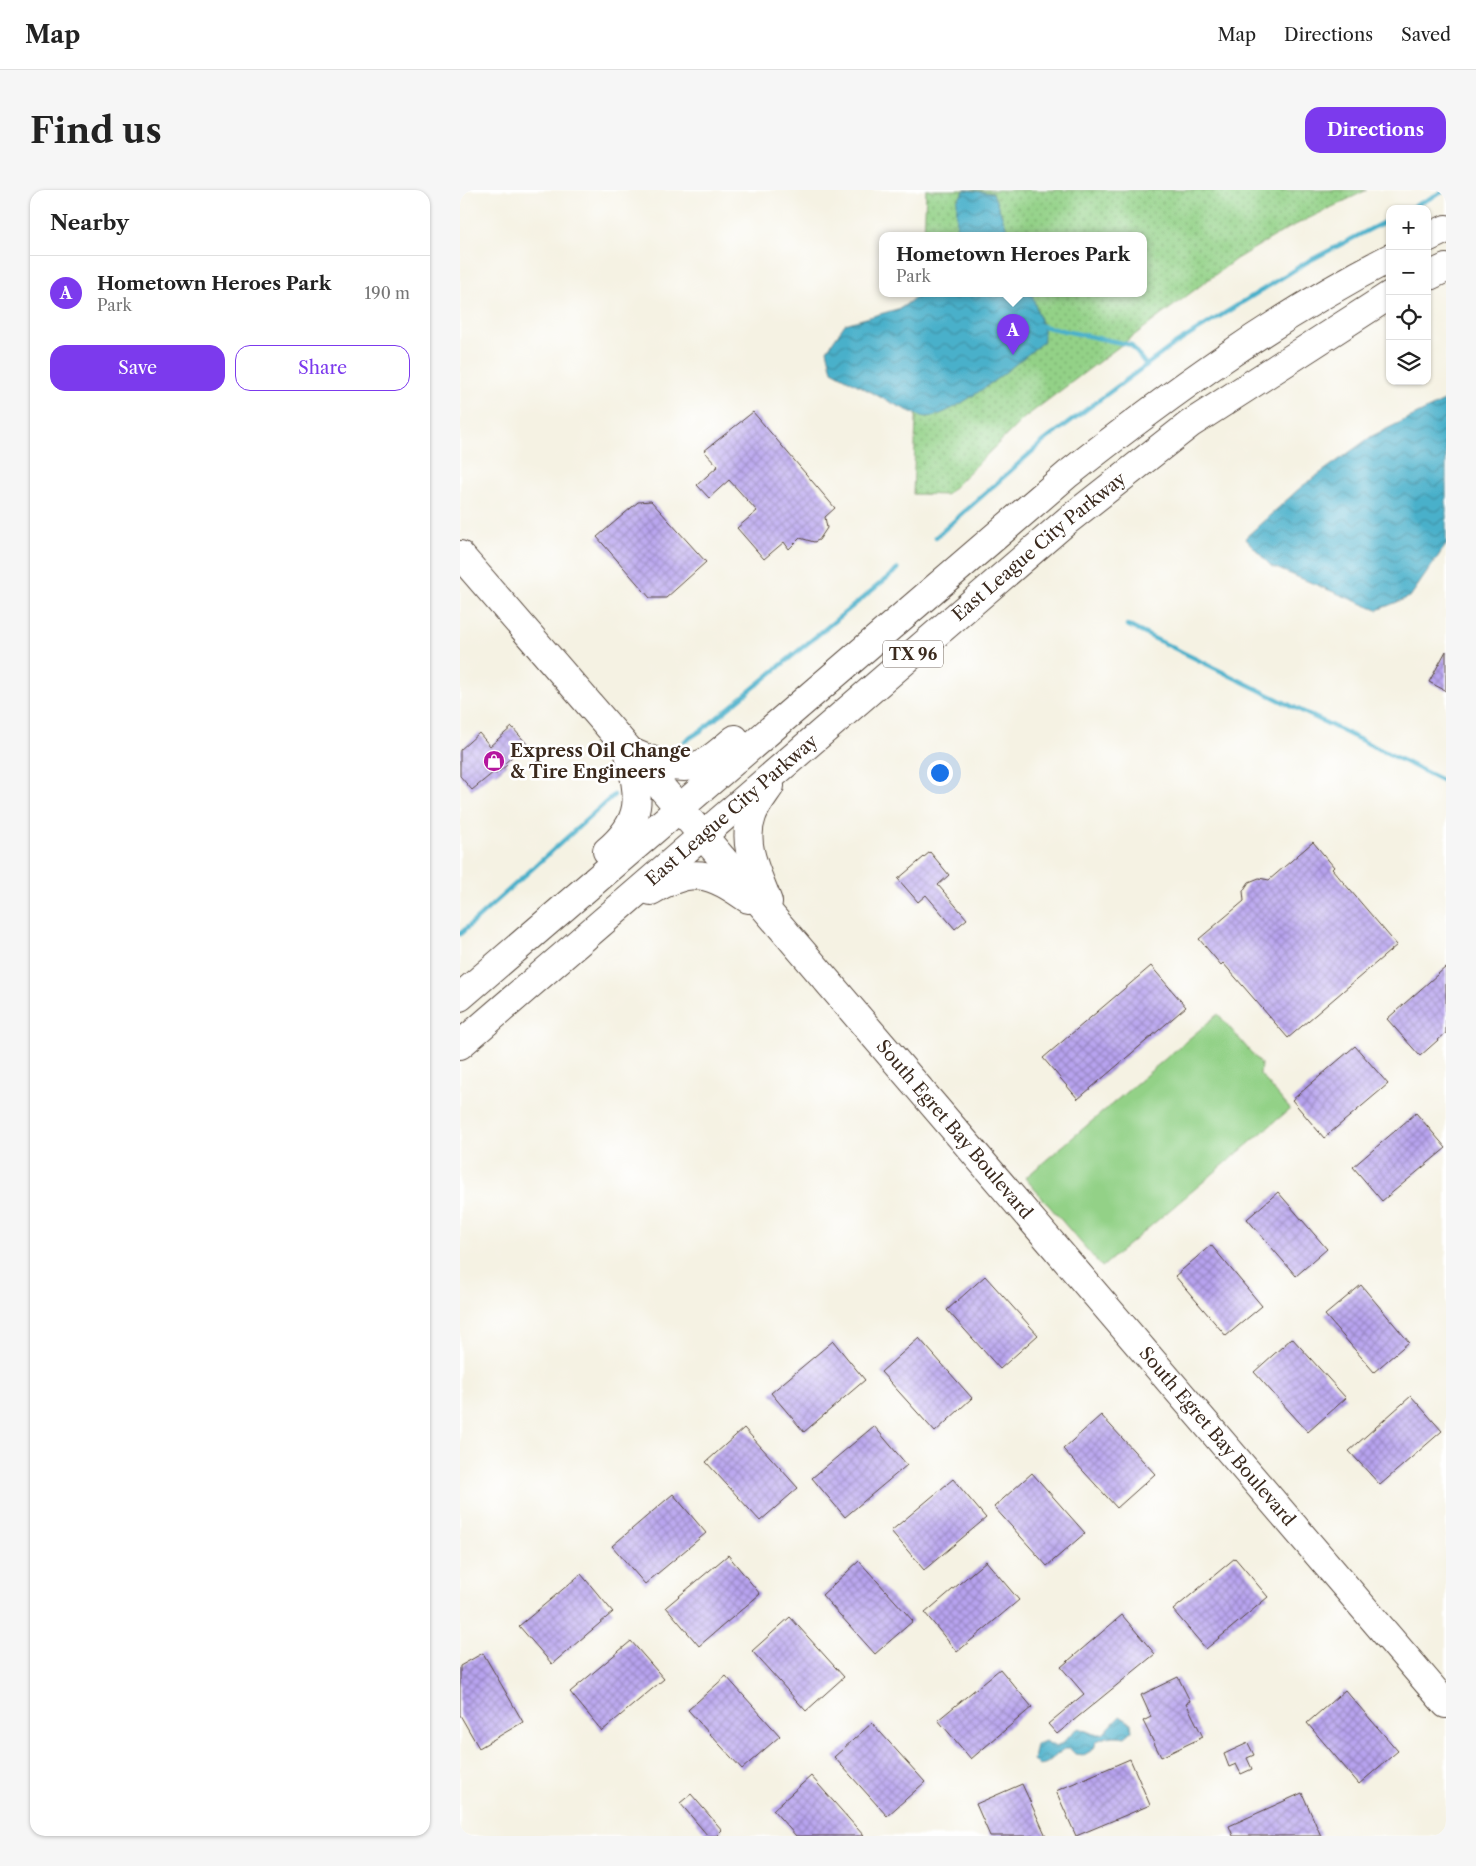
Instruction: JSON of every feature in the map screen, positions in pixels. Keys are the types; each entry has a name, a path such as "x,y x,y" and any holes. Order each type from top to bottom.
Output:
{"main road":[{"path":"1431,236 1446,229"},
{"name":"East League City Parkway","path":"460,997 1060,480 1143,415 1270,327 1320,296 1386,260"},
{"path":"1431,274 1446,268"},
{"name":"East League City Parkway","path":"460,1044 1068,520 1128,471 1190,424 1386,298"},
{"name":"South Egret Bay Boulevard","path":"460,555 703,835 1446,1704"},
{"path":"628,750 648,759 671,765 696,765 706,762 757,722 818,688"},
{"path":"491,969 511,937 625,834 635,816 638,797 628,750"},
{"path":"773,917 752,860 748,828 752,814 782,766"},
{"path":"603,920 672,878 692,874 709,877 728,884 773,917"}],"green space":[{"path":"926,190 1367,190 1289,228 1236,259 1024,418 946,495 913,494 921,297 1147,297 1147,232 924,232"},
{"path":"1218,1014 1261,1064 1260,1074 1290,1109 1102,1267 1025,1178"}],"water":[{"path":"965,190 993,193 1008,232 956,232 957,200"},
{"path":"916,297 1033,297 1043,329 1044,341 987,386 954,408 927,417 920,416 832,371 827,350 845,324 901,308"},
{"path":"1446,400 1446,545 1410,597 1377,610 1271,566 1245,538 1301,487 1372,436"},
{"path":"1120,1716 1131,1723 1132,1731 1125,1737 1113,1736 1103,1738 1096,1742 1094,1749 1084,1755 1075,1754 1070,1749 1064,1749 1047,1763 1039,1766 1033,1760 1036,1744 1045,1741 1056,1747 1079,1728 1094,1734 1103,1734"}],"building":[{"path":"753,412 835,508 825,517 827,528 819,540 814,542 800,538 789,549 784,542 764,559 737,528 757,511 729,480 709,498 697,485 718,466 704,451"},
{"path":"651,501 706,562 666,598 650,598 597,537 638,502"},
{"path":"1446,651 1446,691 1429,682"},
{"path":"512,727 527,744 505,763 507,765 496,774 494,772 472,790 460,776 460,750 479,733 490,746"},
{"path":"1313,842 1334,867 1332,869 1397,945 1288,1038 1223,963 1221,965 1199,939 1244,901 1243,891 1249,882 1259,878 1269,880"},
{"path":"930,852 949,875 938,885 967,919 955,929 926,895 918,902 898,879"},
{"path":"1151,966 1186,1007 1078,1099 1043,1058"},
{"path":"1446,967 1446,1033 1420,1056 1387,1019"},
{"path":"1355,1046 1388,1084 1324,1138 1292,1100"},
{"path":"1416,1113 1446,1148 1382,1201 1353,1167"},
{"path":"1278,1192 1327,1249 1296,1276 1247,1219"},
{"path":"1211,1245 1262,1306 1226,1336 1175,1276"},
{"path":"985,1276 1038,1335 1000,1369 947,1310"},
{"path":"1361,1285 1409,1342 1374,1372 1325,1315"},
{"path":"919,1338 972,1398 935,1432 881,1372"},
{"path":"1292,1338 1346,1398 1308,1432 1254,1372"},
{"path":"833,1341 865,1380 804,1432 771,1393"},
{"path":"1411,1396 1442,1431 1380,1485 1349,1451"},
{"path":"1101,1415 1155,1474 1117,1508 1063,1449"},
{"path":"874,1426 907,1465 845,1517 812,1478"},
{"path":"744,1428 798,1488 760,1521 706,1462"},
{"path":"1032,1473 1085,1533 1047,1566 994,1507"},
{"path":"953,1479 986,1518 924,1570 891,1531"},
{"path":"673,1494 706,1533 645,1584 612,1546"},
{"path":"728,1555 760,1594 699,1646 666,1607"},
{"path":"1235,1558 1268,1597 1206,1649 1173,1610"},
{"path":"859,1561 913,1621 875,1654 822,1595"},
{"path":"986,1561 1019,1600 957,1652 925,1613"},
{"path":"581,1574 613,1612 552,1664 519,1626"},
{"path":"1122,1615 1155,1654 1057,1734 1048,1724 1084,1694 1061,1667"},
{"path":"790,1617 844,1677 806,1711 752,1651"},
{"path":"631,1641 664,1679 602,1731 570,1692"},
{"path":"483,1653 523,1722 479,1748 460,1715 460,1666"},
{"path":"1000,1669 1032,1707 971,1759 938,1720"},
{"path":"726,1676 780,1736 742,1769 688,1710"},
{"path":"1178,1677 1190,1701 1186,1703 1203,1737 1161,1757 1143,1721 1151,1717 1141,1695"},
{"path":"1345,1690 1398,1751 1359,1784 1307,1723"},
{"path":"872,1723 925,1782 887,1816 834,1757"},
{"path":"1248,1743 1254,1755 1247,1758 1252,1769 1241,1774 1236,1764 1229,1767 1224,1754"},
{"path":"1130,1759 1150,1805 1076,1836 1056,1791"},
{"path":"811,1776 864,1836 796,1836 773,1810"},
{"path":"1022,1784 1046,1836 990,1836 976,1804"},
{"path":"1302,1793 1321,1836 1233,1836 1229,1826"},
{"path":"691,1794 722,1830 716,1836 708,1836 680,1803"}],"waterway":[{"path":"1417,205 1446,190"},
{"path":"936,537 1044,441 1172,346 1307,262 1386,221"},
{"path":"1037,325 1131,345 1147,366"},
{"path":"685,741 702,730 898,569"},
{"path":"1127,625 1446,782"},
{"path":"460,934 614,795"}],"place":[{"name":"Hometown Heroes Park","path":"1013,355"},
{"name":"Express Oil Change & Tire Engineers","path":"494,761"}]}
